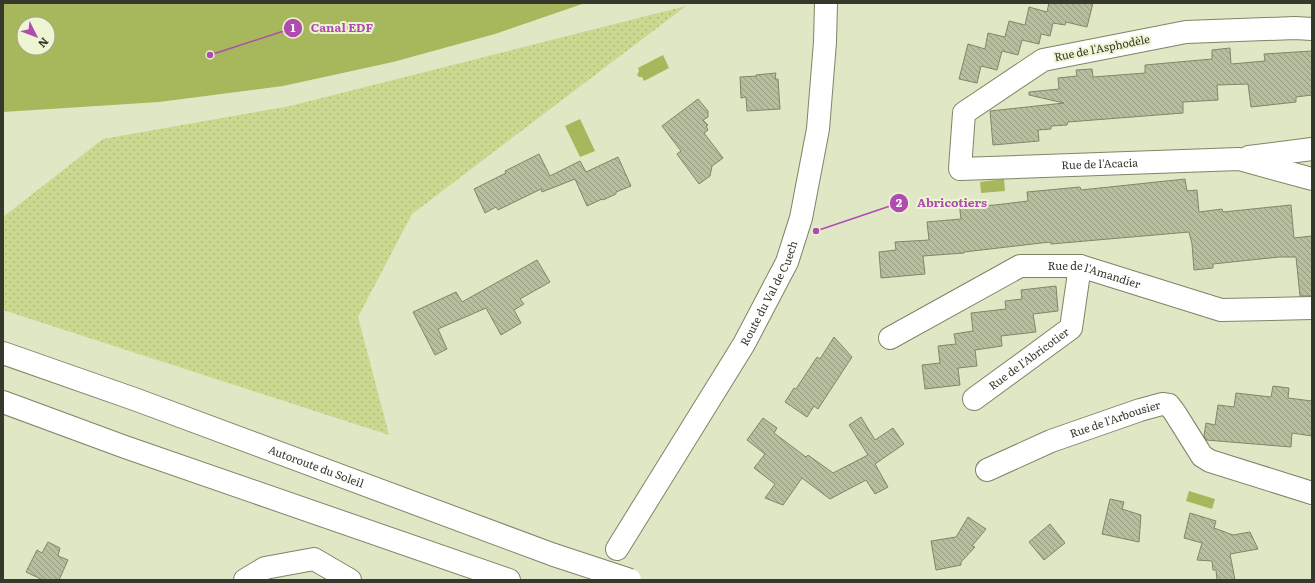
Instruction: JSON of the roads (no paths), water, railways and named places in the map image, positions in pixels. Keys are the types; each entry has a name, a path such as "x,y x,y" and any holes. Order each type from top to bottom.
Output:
{"main road":[{"name":"Route du Val de Cuech","path":"617,549 744,344 787,262 801,218 818,129 825,42 826,3"},
{"name":"Rue de l'Asphodèle","path":"960,169 964,112 1043,60 1186,32 1295,28 1312,29"},
{"name":"Rue de l'Acacia","path":"960,169 1240,159 1312,149"},
{"name":"Rue de l'Acacia","path":"1240,159 1312,179"},
{"name":"Rue de l'Amandier","path":"890,338 1020,266 1080,266 1221,310 1312,308"},
{"name":"Rue de l'Abricotier","path":"974,399 1071,328 1080,266"},
{"name":"Autoroute du Soleil","path":"3,353 137,400 554,555 630,580"},
{"path":"3,402 133,449 510,580"},
{"name":"Rue de l'Arbousier","path":"987,470 1051,441 1140,410 1162,404 1169,405 1202,456 1210,461 1312,493"},
{"path":"245,580 265,568 314,559 350,580"}],"place":[{"name":"Canal EDF","path":"210,55"},
{"name":"Abricotiers","path":"816,231"}]}
